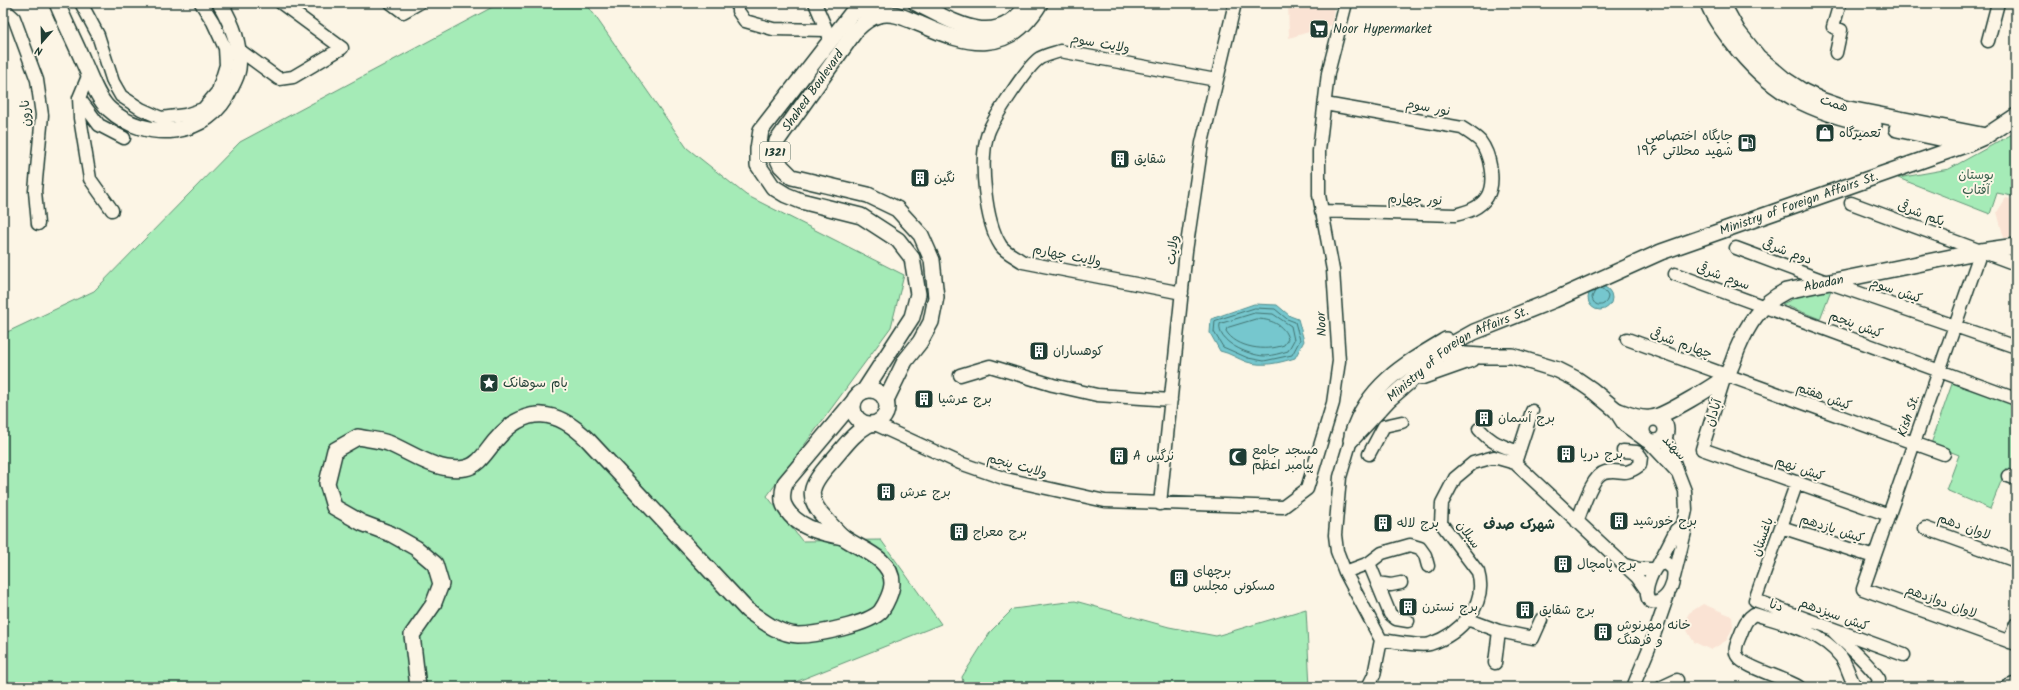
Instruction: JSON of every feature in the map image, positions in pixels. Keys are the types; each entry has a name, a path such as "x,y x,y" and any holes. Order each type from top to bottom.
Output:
{"main road":[{"path":"57,3 98,93 108,108 122,118 138,126 157,130 179,130 197,125 218,110 227,96 238,70 238,49 236,35 220,3"},
{"name":"Shahed Boulevard","path":"864,391 912,318 918,294 912,258 898,240 861,216 786,195 773,187 758,165 758,149 761,130 832,41 851,14 870,3"},
{"path":"916,3 966,27 986,30 1006,25 1024,10 1028,3"},
{"name":"Shahed Boulevard","path":"886,400 905,361 920,342 931,322 936,297 932,260 921,235 897,209 868,195 792,177 781,166 775,153 777,141 832,41 856,30 866,20 880,14 900,15 947,36 979,43 997,41 1010,36 1023,27 1040,3"},
{"name":"همت","path":"1708,3 1722,28 1750,65 1772,84 1818,110 1853,120 1892,123 1986,136"},
{"name":"همت","path":"1722,3 1738,32 1758,57 1784,79 1821,100 1892,123 1913,133 1968,144"},
{"name":"Ministry of Foreign Affairs St.","path":"1350,440 1389,399 1442,353 1456,342 1474,332 1554,300 1661,252 1968,144 1986,136 2016,116"},
{"path":"1913,133 1925,144 1928,150 1927,158"},
{"name":"Abadan","path":"1725,376 1751,322 1762,306 1771,298 1786,291 1981,251 2016,246"},
{"name":"Ministry of Foreign Affairs St.","path":"1350,440 1358,416 1379,386 1422,354 1465,330 1579,288"},
{"path":"1474,332 1467,341 1466,346 1468,350 1481,356"},
{"path":"1422,354 1442,353 1481,356 1512,356 1558,370 1582,383 1616,410 1625,424 1647,440 1658,442 1665,434 1685,403"},
{"path":"1410,382 1432,371 1481,356"},
{"path":"1647,440 1643,435 1642,427 1644,423 1685,403 1725,376"},
{"path":"1379,386 1378,396 1380,399 1389,399"},
{"path":"418,687 412,635 433,605 441,584 435,564 416,548 391,534 362,523 334,507 327,483 335,450 358,437 386,443 438,467 465,468 478,463 497,439 518,419 540,414 555,417 574,426 583,435 747,610 774,629 798,635 841,629 870,618 881,611 887,599 892,582 883,564 876,557 843,537 814,506 812,499 813,488 820,475 859,430 884,417 887,406 886,400 874,390 864,391 855,397 853,402 785,483 782,494 783,504 792,517 801,524 816,530 843,537"},
{"path":"853,402 853,412 858,421 872,424"},
{"path":"1616,410 1636,417 1661,420 1664,423 1665,434"}],"street":[{"path":"81,3 98,35 113,82 121,96 141,109 162,118 185,115 204,109 218,92 226,66 225,48 213,22 201,3"},
{"path":"238,49 279,79 286,79 293,77 342,48 281,3"},
{"path":"391,3 403,12 419,3"},
{"path":"815,3 832,41"},
{"name":"ولایت","path":"1160,504 1186,251 1202,143 1235,3"},
{"name":"Noor","path":"1160,504 1283,508 1307,489 1333,403 1339,361 1333,270 1319,195 1319,151 1328,73 1346,3"},
{"path":"1836,53 1841,30 1834,27 1840,3"},
{"path":"1988,41 1998,3"},
{"name":"نارون","path":"3,8 14,18 37,80 42,115 35,191 38,224"},
{"path":"738,11 745,21 773,29 832,41"},
{"name":"ولایت سوم","path":"985,150 988,132 1012,90 1039,58 1060,51 1216,80"},
{"path":"89,74 79,98 80,118 90,179 112,210"},
{"path":"79,98 99,125 124,138"},
{"name":"نور سوم","path":"1325,104 1462,128 1479,141 1489,157 1491,182"},
{"name":"ولایت چهارم","path":"985,150 985,201 992,226 1001,247 1023,262 1182,293"},
{"name":"نور چهارم","path":"1321,211 1455,215 1472,211 1487,197 1491,182"},
{"name":"یکم شرقی","path":"1851,203 2016,264"},
{"name":"دوم شرقی","path":"1736,248 1827,282"},
{"name":"Kish St.","path":"1863,589 1981,251"},
{"name":"سوم شرقی","path":"1675,274 1762,306"},
{"name":"کیش سوم","path":"1827,282 2016,347"},
{"name":"کیش پنجم","path":"1762,306 2016,399"},
{"name":"چهارم شرقی","path":"1626,339 1725,376"},
{"path":"960,375 990,366 1053,385 1097,395 1171,400"},
{"name":"کیش هفتم","path":"1725,376 1944,454"},
{"name":"آبادان","path":"1702,449 1725,376"},
{"path":"1479,429 1493,442 1517,458 1532,411"},
{"path":"1369,454 1384,426 1402,422"},
{"name":"ولایت پنجم","path":"872,424 960,463 1006,479 1105,502 1160,504"},
{"name":"سهند","path":"1665,434 1685,491 1686,510 1683,524 1684,541 1668,594"},
{"name":"Ministry of Foreign Affairs St.","path":"1350,440 1340,477 1335,535 1337,551 1345,572 1381,640"},
{"name":"سهند","path":"1647,440 1678,473"},
{"name":"کیش نهم","path":"1702,449 1889,515"},
{"path":"1577,522 1595,478 1604,472 1630,473 1640,466 1641,457 1637,452 1623,451"},
{"name":"سبلان","path":"1381,640 1430,644 1460,627 1476,607 1480,593 1480,580 1478,572 1441,523 1442,504 1455,478 1473,464 1494,457 1517,458 1577,522 1637,577 1648,596"},
{"name":"باغستان","path":"1755,600 1797,482"},
{"name":"سهند","path":"1648,596 1656,567 1676,530 1683,524"},
{"name":"کیش یازدهم","path":"1781,527 1874,558"},
{"name":"لاوان دهم","path":"1925,528 2016,560"},
{"path":"1345,572 1369,563 1382,553 1410,545 1420,548 1425,555 1428,566"},
{"path":"1369,563 1390,614 1396,619 1408,620"},
{"path":"1624,565 1639,569 1656,567 1666,563 1671,565 1674,577"},
{"path":"1378,583 1391,585 1401,583"},
{"name":"لاوان دوازدهم","path":"1863,589 2013,643"},
{"path":"1648,596 1654,603 1659,603 1668,594"},
{"path":"1633,687 1652,641 1668,594"},
{"path":"1648,596 1652,616 1652,641"},
{"name":"کیش سیزدهم","path":"1755,600 1904,655"},
{"name":"دنا","path":"1799,687 1776,675 1744,663 1737,656 1736,647 1747,619 1754,614 1796,627 1826,642 1842,658 1856,687"},
{"path":"1467,619 1499,631 1533,638 1541,620"},
{"path":"2013,643 2016,624"},
{"path":"1831,629 1846,645 1872,668 1879,679 1878,687"},
{"path":"1495,663 1499,631"},
{"path":"1368,687 1374,675 1381,640"},
{"path":"1374,675 1375,687"},
{"path":"1662,687 1678,680"},
{"path":"2006,687 2016,683"}],"shaded area":[{"path":"1288,3 1334,3 1332,25 1289,38"},
{"path":"2006,198 2016,200 2016,236 2004,238 1997,212"},
{"path":"1703,604 1732,616 1733,627 1727,640 1711,650 1694,642 1683,624 1689,613"}],"green space":[{"path":"500,3 586,3 687,148 746,195 904,275 891,327 767,496 802,541 881,540 941,624 783,687 3,687 3,334 94,291 240,142"},
{"name":"بوستان آفتاب","path":"2016,132 2016,197 1997,193 1990,214 1898,178 1949,169"},
{"path":"1822,290 1831,290 1820,319 1782,304 1804,294"},
{"path":"1953,381 2016,404 2016,472 2006,469 1990,509 1946,490 1959,455 1931,444"},
{"path":"1075,601 1169,627 1216,636 1306,609 1310,687 964,687 962,677 991,631 1013,609"}],"water":[{"path":"1600,286 1605,287 1611,293 1611,303 1605,309 1600,310 1595,309 1589,303 1588,298 1589,293 1595,287"},
{"path":"1254,304 1277,305 1290,316 1298,319 1304,341 1295,358 1277,363 1259,364 1247,362 1220,351 1210,333 1211,319"}],"place":[{"name":"Noor Hypermarket","path":"1319,29"},
{"name":"تعمیرگاه","path":"1825,133"},
{"name":"جایگاه اختصاصی ۱۹۶ شهید محلاتی","path":"1747,143"},
{"name":"شقایق","path":"1120,159"},
{"name":"نگین","path":"920,178"},
{"name":"کوهساران","path":"1039,351"},
{"name":"بام سوهانک","path":"489,383"},
{"name":"برج عرشیا","path":"924,399"},
{"name":"برج آسمان","path":"1484,418"},
{"name":"برج دریا","path":"1566,454"},
{"name":"A نرگس","path":"1119,456"},
{"name":"مسجد جامع پیامبر اعظم","path":"1238,457"},
{"name":"برج عرش","path":"886,492"},
{"name":"برج خورشید","path":"1619,521"},
{"name":"برج لاله","path":"1383,523"},
{"name":"برج معراج","path":"959,532"},
{"name":"برج پامچال","path":"1563,564"},
{"name":"برچهای مسکونی مجلس","path":"1179,578"},
{"name":"برج نسترن","path":"1408,607"},
{"name":"برج شقایق","path":"1525,610"},
{"name":"خانه مهرنوش و فرهنگ","path":"1603,632"}],"district":[{"name":"شهرک صدف","path":"1519,525"}]}
